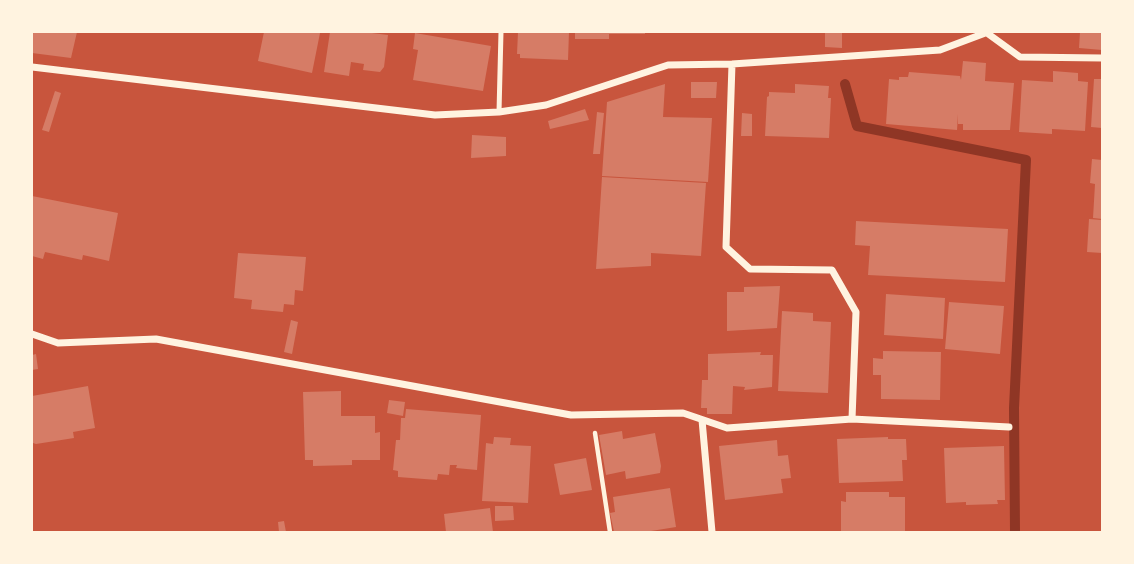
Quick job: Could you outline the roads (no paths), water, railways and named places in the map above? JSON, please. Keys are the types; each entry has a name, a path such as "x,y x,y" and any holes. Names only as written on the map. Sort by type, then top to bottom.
{"street":[{"path":"32,67 435,115 499,112 545,105 668,65 732,64 940,50 988,32 1020,57 1102,58"},
{"path":"732,64 726,247 750,269 832,270 856,312 852,419"},
{"path":"32,334 58,343 156,339 570,415 683,414 727,428 852,419 1009,427"},
{"path":"702,420 712,533"}],"lane":[{"path":"499,112 500,32"}],"waterway":[{"path":"845,84 857,126 1026,160 1014,408 1015,532"}]}
